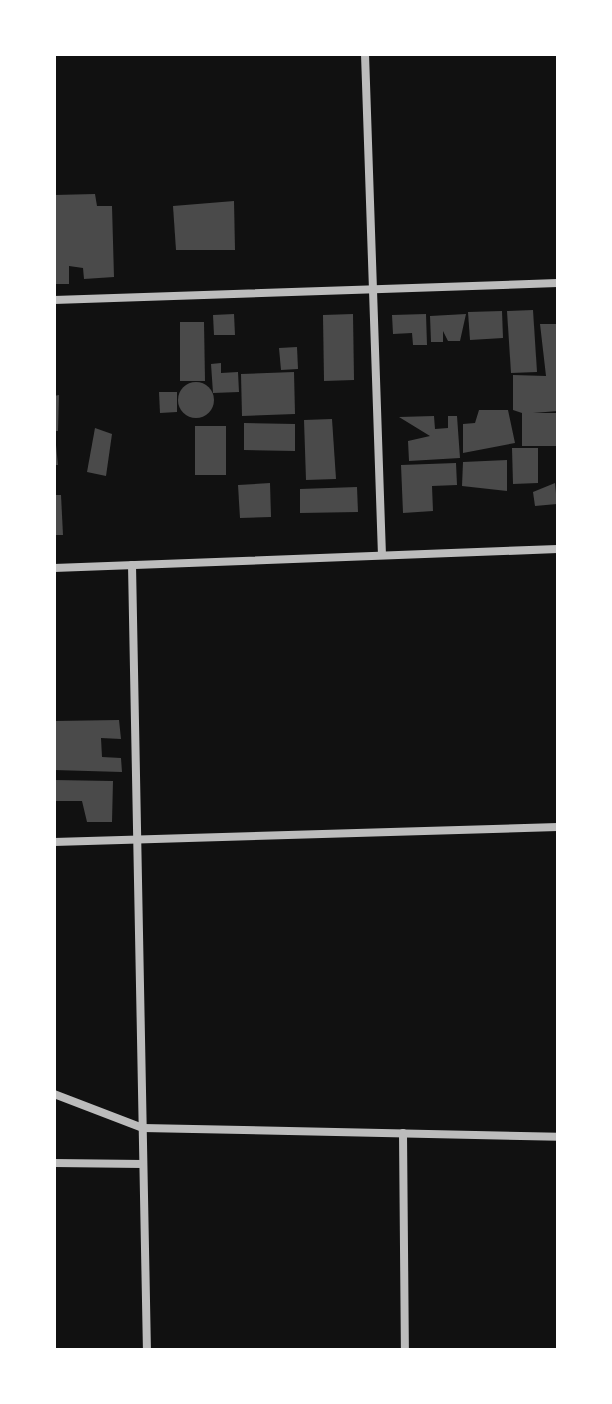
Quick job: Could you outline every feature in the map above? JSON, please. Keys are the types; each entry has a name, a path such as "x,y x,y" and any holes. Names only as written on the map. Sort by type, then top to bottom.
{"street":[{"path":"365,54 382,555"},
{"path":"54,300 558,283"},
{"path":"54,568 558,549"},
{"path":"132,565 147,1350"},
{"path":"54,842 138,837 558,827"},
{"path":"54,1094 143,1128 558,1137"},
{"path":"403,1133 405,1350"},
{"path":"54,1163 143,1164"}],"building":[{"path":"95,194 97,206 112,206 114,277 84,279 83,268 69,266 69,284 56,284 54,195"},
{"path":"234,201 235,250 176,250 173,206"},
{"path":"533,310 537,372 511,373 507,311"},
{"path":"502,311 503,338 470,340 468,312"},
{"path":"234,314 235,335 214,335 213,315"},
{"path":"353,314 354,380 324,381 323,315"},
{"path":"426,314 427,345 413,345 412,333 393,334 392,315"},
{"path":"466,314 460,341 448,341 443,331 443,342 431,342 430,316"},
{"path":"180,322 204,322 205,381 180,381"},
{"path":"540,324 558,324 558,411 533,413 558,413 558,446 522,446 522,413 513,410 513,375 546,376"},
{"path":"297,347 298,369 281,370 279,348"},
{"path":"221,363 221,373 238,372 239,392 213,393 211,364"},
{"path":"294,372 295,414 242,416 241,374"},
{"path":"196,382 209,387 214,400 209,413 196,418 183,413 178,400 183,387"},
{"path":"159,392 177,392 177,412 160,413"},
{"path":"59,395 58,431 54,431 54,396"},
{"path":"479,410 508,410 515,443 463,453 463,424 475,423"},
{"path":"434,416 435,429 448,428 448,416 457,416 460,458 409,461 408,441 430,436 399,417"},
{"path":"332,419 336,479 306,480 304,420"},
{"path":"244,423 295,424 295,451 244,450"},
{"path":"195,426 226,426 226,475 195,475"},
{"path":"95,428 112,434 106,476 87,472"},
{"path":"56,445 58,465 54,465"},
{"path":"512,448 538,448 538,483 513,484"},
{"path":"507,460 507,491 462,486 463,462"},
{"path":"456,463 457,485 432,486 433,511 403,513 401,465"},
{"path":"270,483 271,517 240,518 238,485"},
{"path":"555,483 557,504 535,506 533,492"},
{"path":"357,487 358,512 300,513 300,489"},
{"path":"54,495 61,495 63,535 54,535"},
{"path":"119,720 121,739 101,738 102,757 121,758 122,772 54,770 54,721"},
{"path":"54,780 113,781 112,822 87,822 82,801 54,801"}]}
